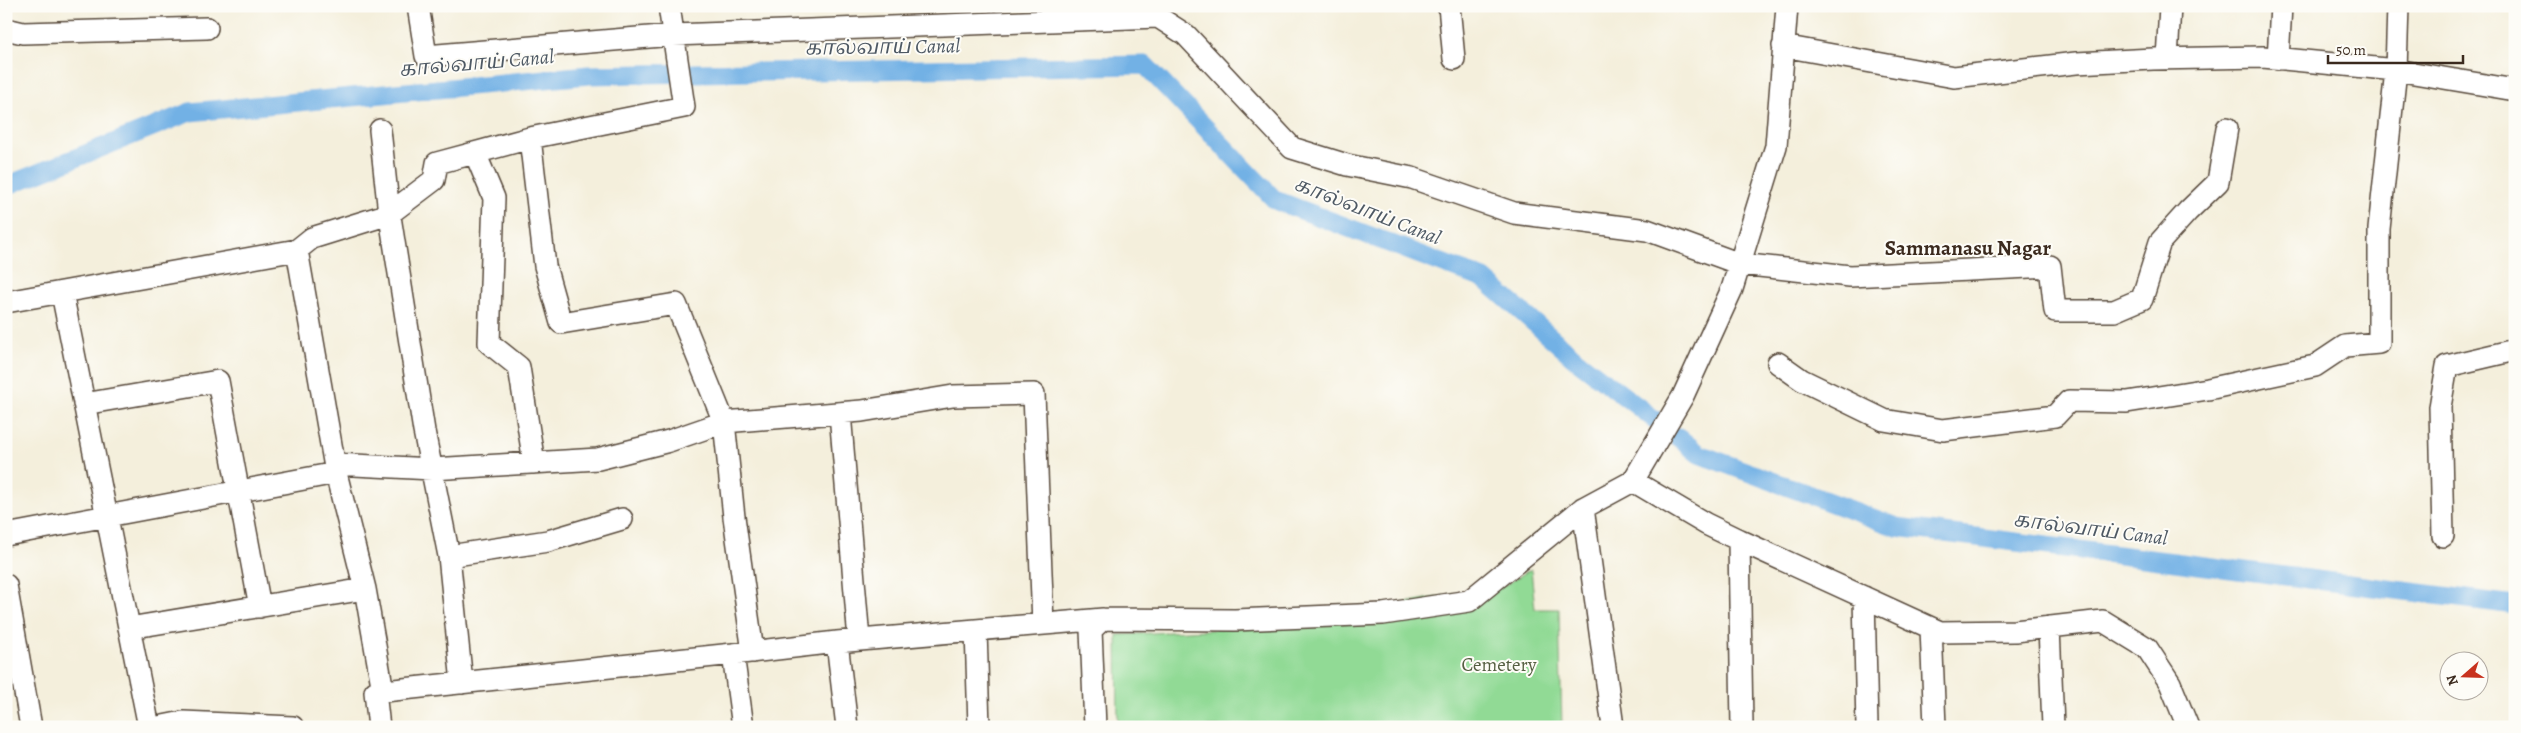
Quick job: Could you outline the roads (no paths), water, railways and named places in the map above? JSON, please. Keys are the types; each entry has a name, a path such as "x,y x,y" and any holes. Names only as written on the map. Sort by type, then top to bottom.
{"street":[{"path":"418,6 426,56 1030,14 1158,12 1186,35 1292,148 1348,165 1412,178 1514,213 1647,230 1740,264 1850,276 2050,266 2055,311 2114,311 2142,299 2160,242 2218,182 2227,128"},
{"path":"6,302 297,250 312,238 389,214 434,180 437,163 530,138 684,107 669,6"},
{"path":"1449,6 1454,59"},
{"path":"379,727 375,692 837,642 1103,619 1235,620 1382,614 1469,601 1583,508 1633,481 1683,396 1732,288 1776,146 1787,6"},
{"path":"2167,59 2170,6"},
{"path":"2278,59 2281,6"},
{"path":"1778,363 1802,380 1884,420 1943,430 2055,416 2070,401 2127,402 2208,389 2315,366 2345,346 2379,343 2379,229 2396,70 2398,6"},
{"path":"6,29 23,33 207,28"},
{"path":"1783,46 1954,77 2076,63 2167,59 2278,59 2396,70 2515,90"},
{"path":"380,130 389,214 432,469 449,556 462,683"},
{"path":"530,138 545,266 561,323 676,304 724,422 734,517 743,653 742,727"},
{"path":"475,153 494,198 489,343 519,367 534,463"},
{"path":"297,250 335,468 365,589 383,692"},
{"path":"62,293 149,727"},
{"path":"2443,536 2440,407 2447,366 2515,350"},
{"path":"84,404 218,381 260,607"},
{"path":"6,536 238,492 335,468 432,469 598,460 669,441 724,422 862,412 953,396 1034,394 1043,624"},
{"path":"840,413 859,640"},
{"path":"1633,481 1706,524 1940,632 2015,631 2104,621 2147,648 2170,683 2188,727"},
{"path":"1583,508 1612,727"},
{"path":"449,556 548,541 622,518"},
{"path":"1739,540 1742,727"},
{"path":"6,585 31,727"},
{"path":"129,628 365,589"},
{"path":"1864,597 1867,727"},
{"path":"1095,727 1091,630 1103,619"},
{"path":"2049,626 2053,727"},
{"path":"1931,628 1935,727"},
{"path":"976,630 979,727"},
{"path":"837,642 847,727"},
{"path":"158,727 183,722 293,727"}],"waterway":[{"name":"கால்வாய் Canal","path":"6,186 190,112 589,75 1145,65 1275,200 1484,279 1579,362 1654,419"},
{"name":"கால்வாய் Canal","path":"1678,437 1699,454 1897,527 2515,605"}],"district":[{"name":"Sammanasu Nagar","path":"1968,248"}],"park label":[{"name":"Cemetery","path":"1499,665"}]}
